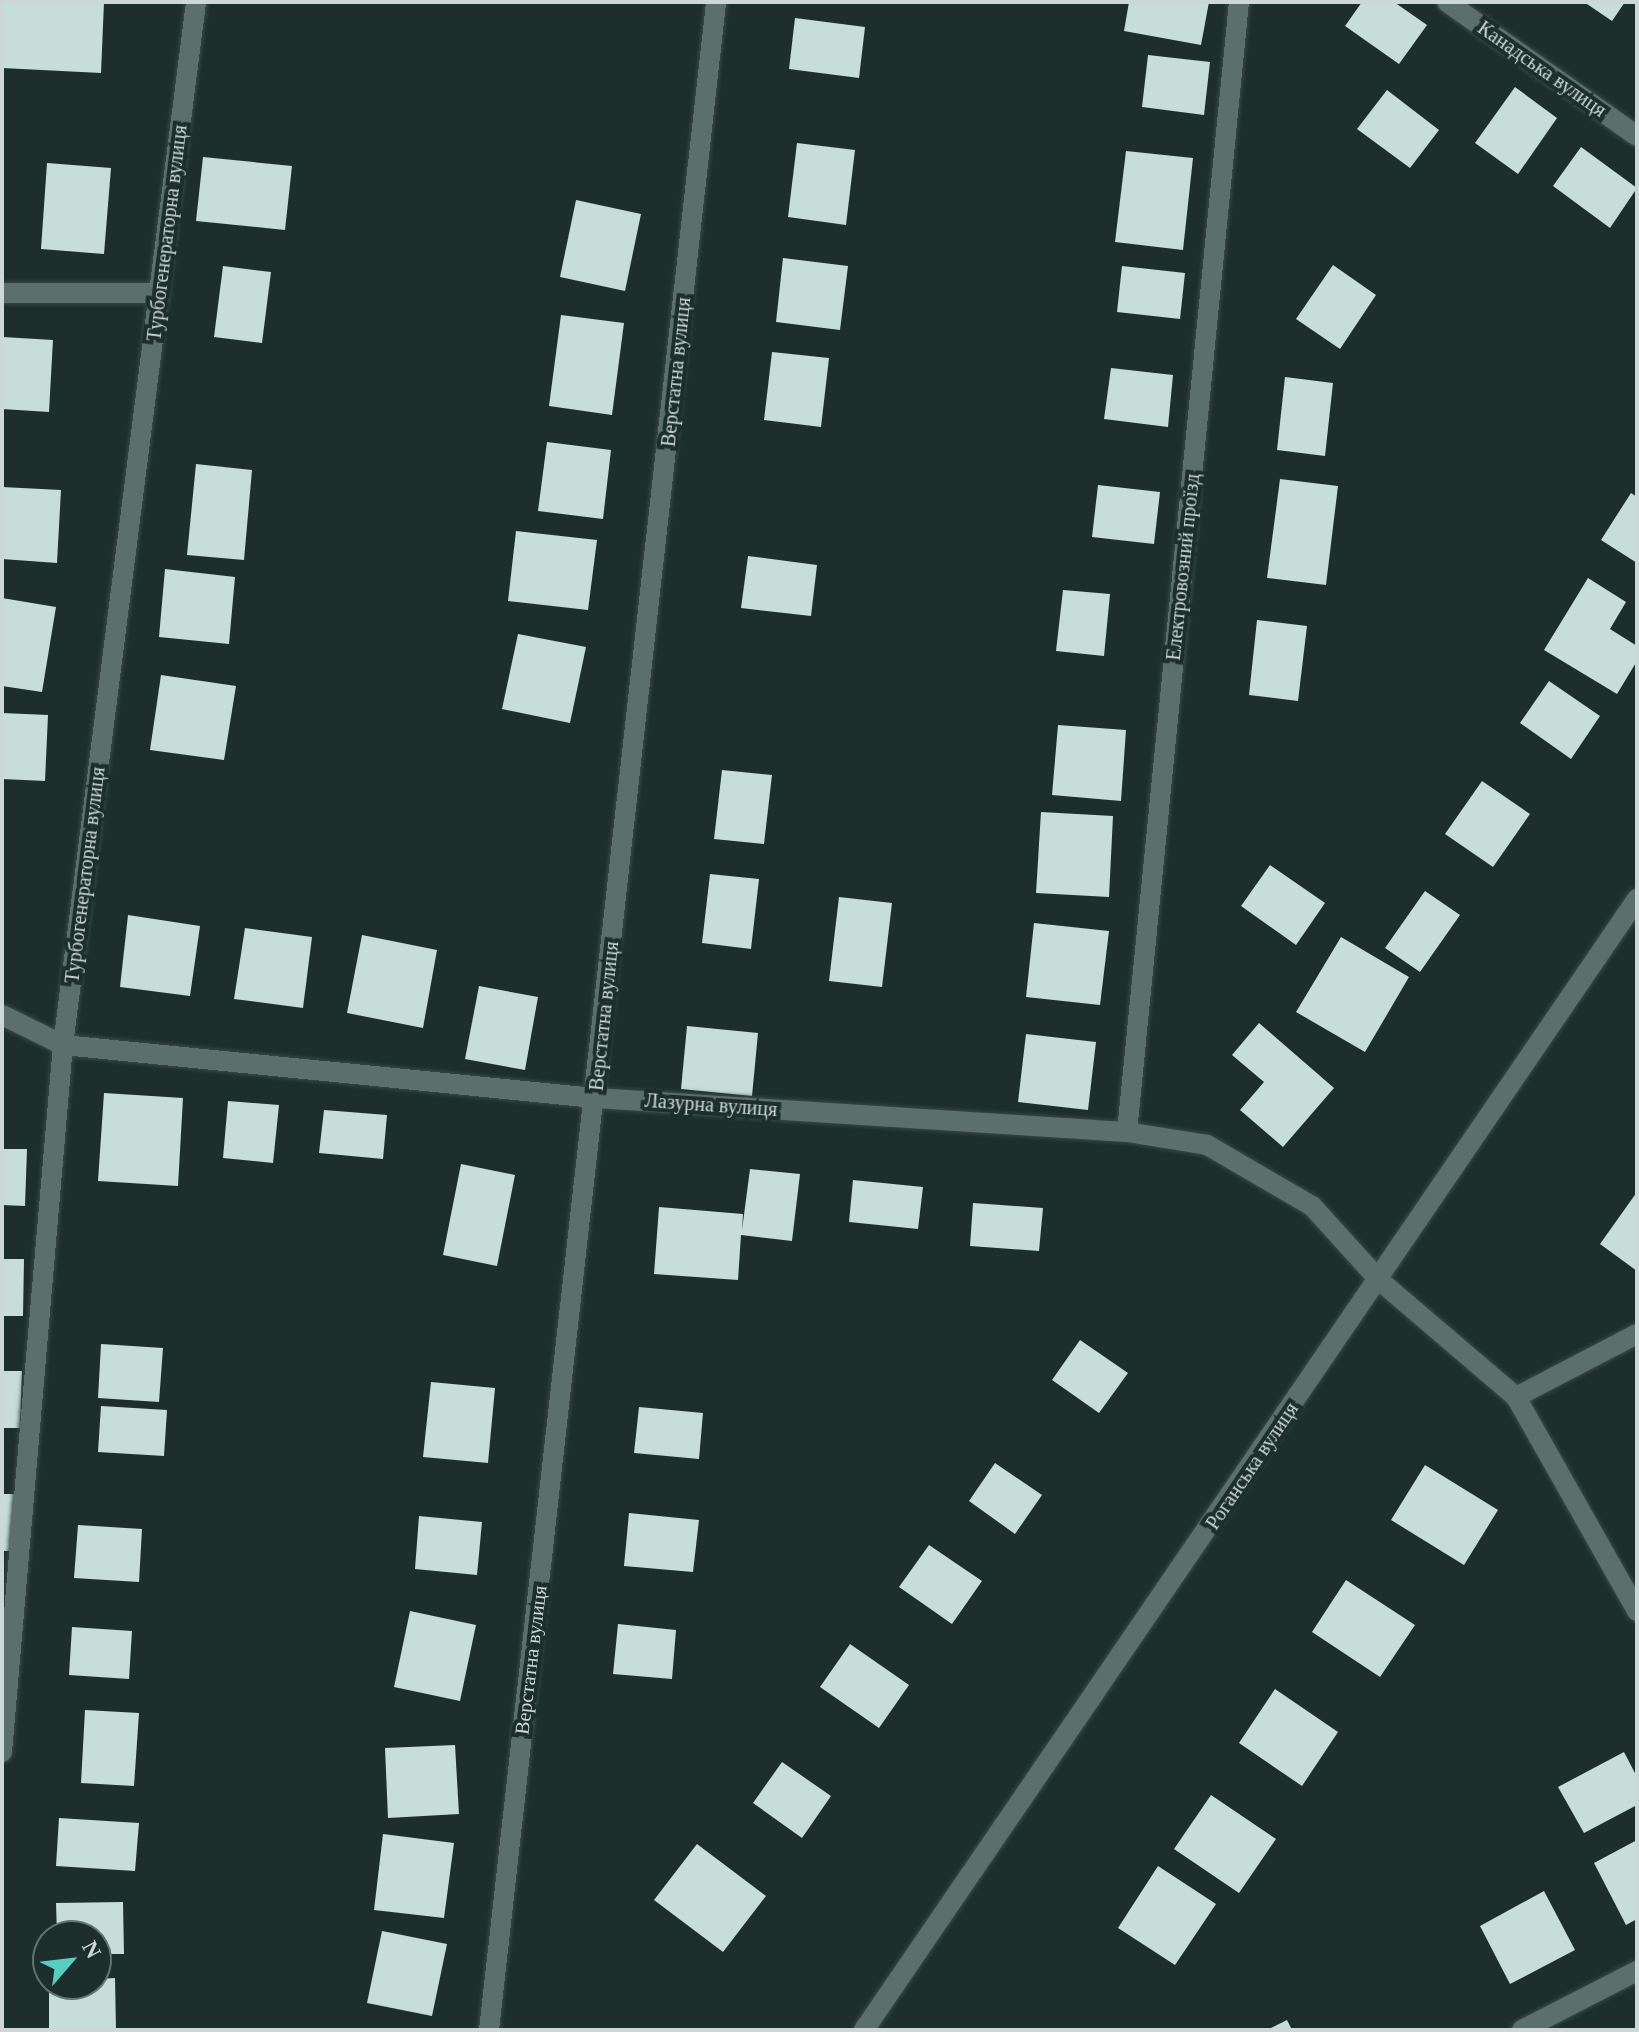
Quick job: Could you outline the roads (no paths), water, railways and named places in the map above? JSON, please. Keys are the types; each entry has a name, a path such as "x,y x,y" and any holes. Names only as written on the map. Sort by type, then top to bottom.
{"street":[{"name":"Турбогенераторна вулиця","path":"2,1752 63,1045 196,2"},
{"name":"Верстатна вулиця","path":"489,2030 716,2"},
{"name":"Електровозний проїзд","path":"1127,1132 1239,2"},
{"name":"Канадська вулиця","path":"1447,2 1637,136"},
{"path":"2,293 160,293"},
{"name":"Роганська вулиця","path":"864,2030 1637,899"},
{"name":"Лазурна вулиця","path":"2,1015 63,1045 595,1098 1127,1132 1207,1145 1312,1206 1379,1280 1516,1397"},
{"path":"1637,1334 1516,1397 1637,1611"},
{"path":"1522,2030 1637,1971"}]}
